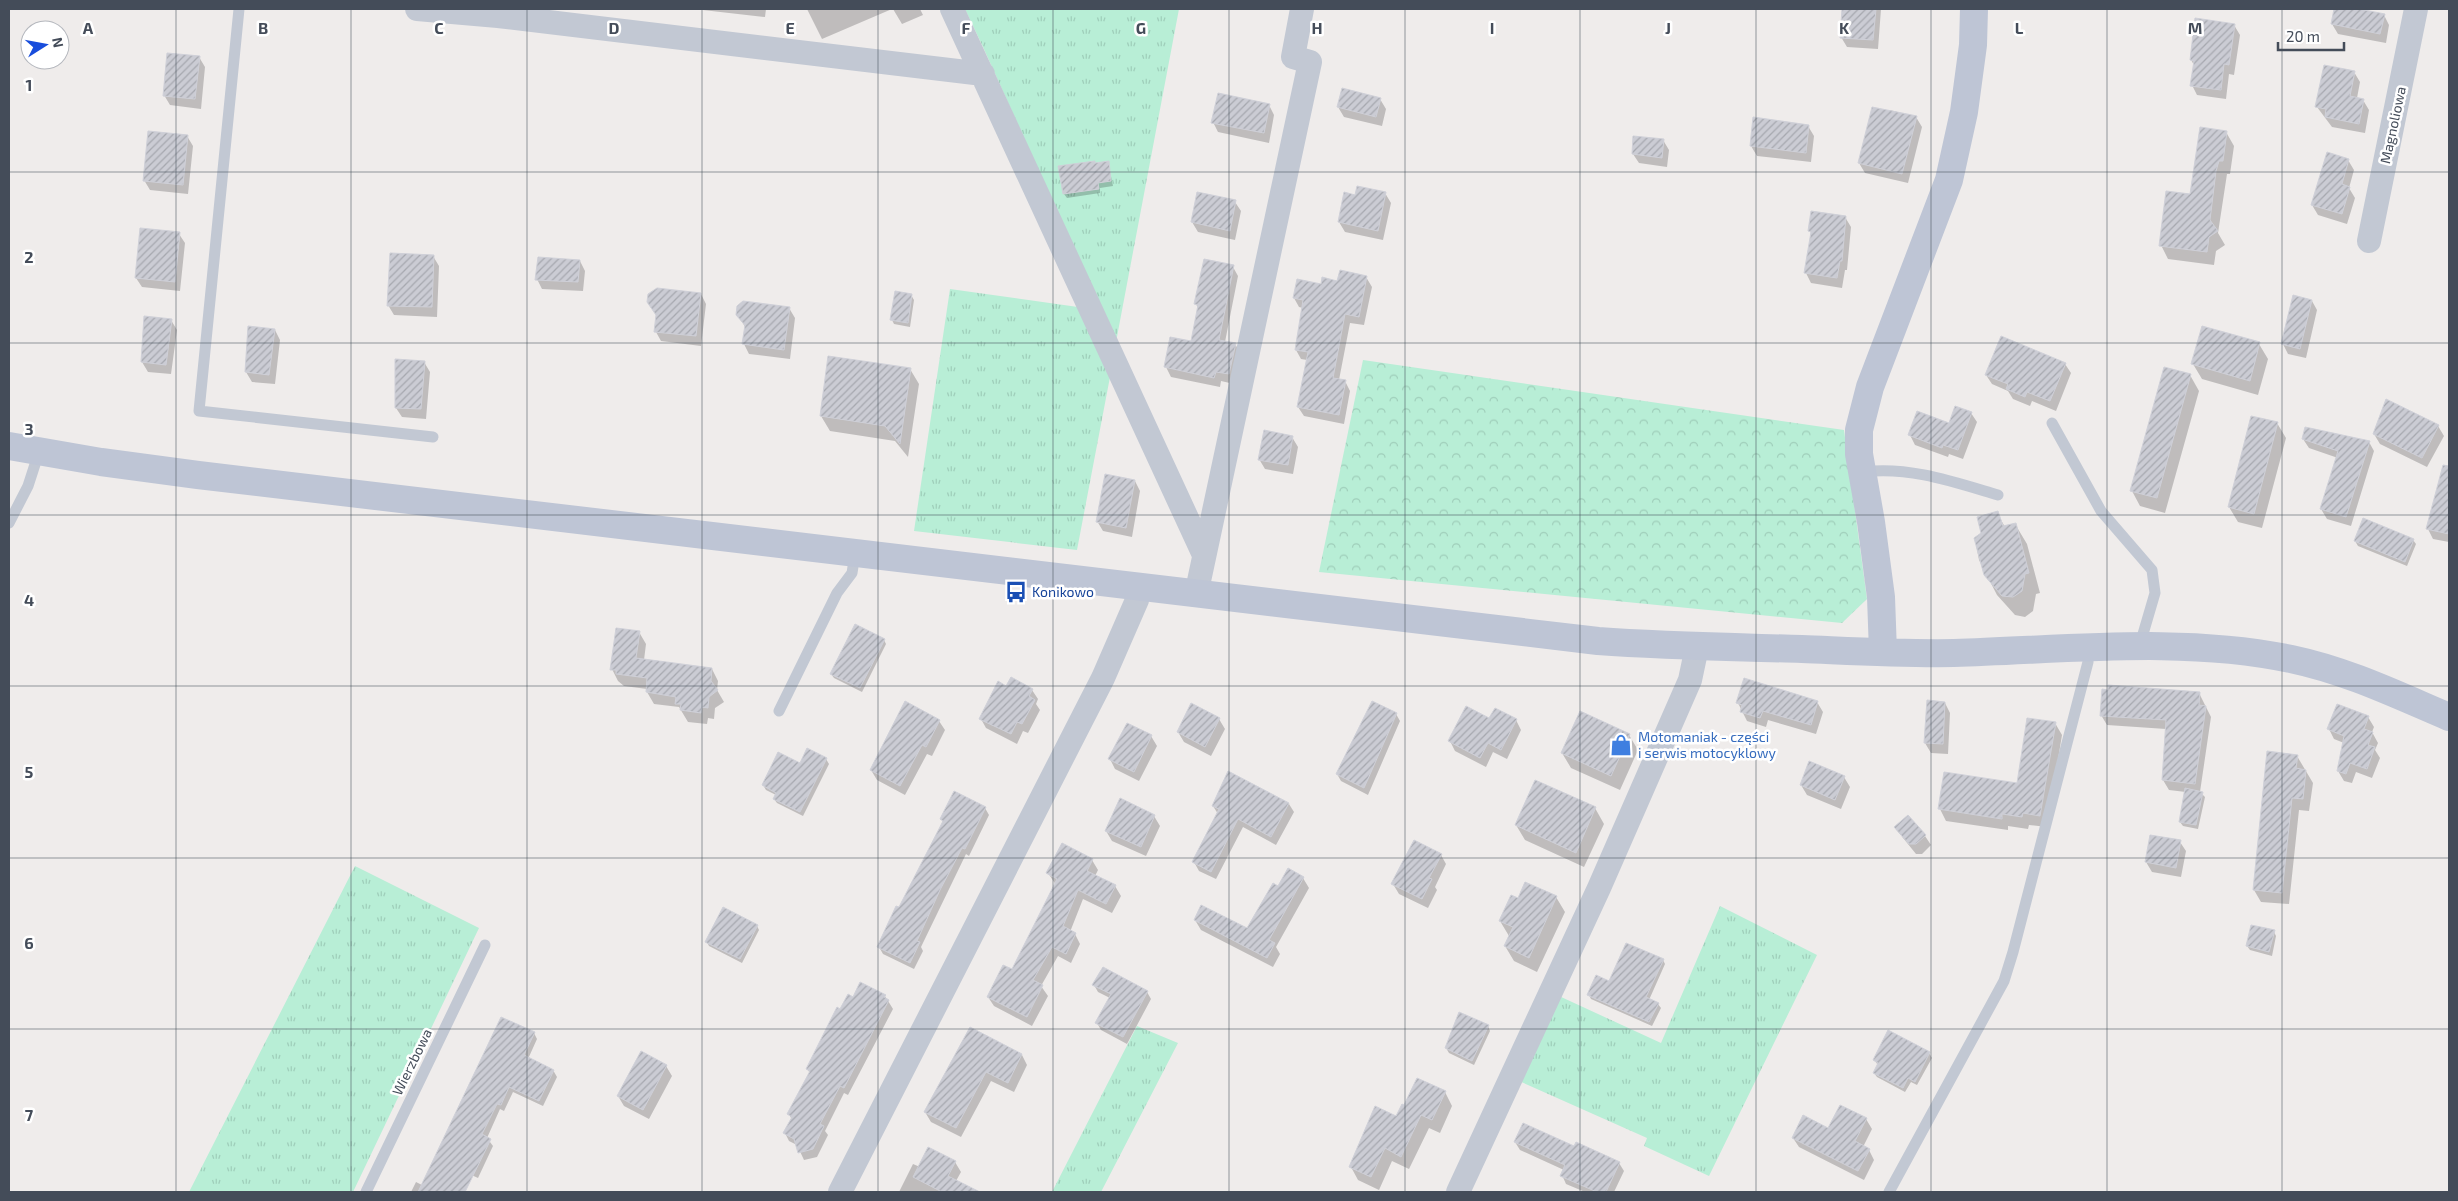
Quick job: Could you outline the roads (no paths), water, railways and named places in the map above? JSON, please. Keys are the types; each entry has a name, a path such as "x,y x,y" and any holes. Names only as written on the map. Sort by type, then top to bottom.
{"main road":[{"path":"1884,652 1881,597 1859,454 1859,430 1863,408 1949,180 1964,112 1974,9"},
{"path":"9,446 198,475 1555,637 1697,647 1884,652 1951,653 2145,648 2243,651 2312,664 2380,686 2449,717"}],"street":[{"path":"417,9 489,12 983,74"},
{"path":"952,9 1204,556"},
{"path":"1196,595 1310,62 1293,57 1302,9"},
{"name":"Magnoliowa","path":"2369,241 2416,9"},
{"path":"840,1192 1103,678 1137,600 1139,588"},
{"path":"1458,1192 1497,1112 1615,852 1690,680 1697,647"}],"lane":[{"path":"239,9 199,411 433,437"},
{"path":"2052,424 2101,511 2152,570 2155,593 2144,634 2145,648"},
{"path":"9,523 28,486 39,452"},
{"path":"1862,472 1889,470 1940,478 1998,494"},
{"path":"779,711 837,593 852,573 855,554"},
{"path":"1889,1192 2004,981 2085,672 2088,649"},
{"name":"Wierzbowa","path":"366,1192 485,945"}],"place":[{"name":"Konikowo","path":"1016,592"},
{"name":"Motomaniak - części i serwis motocyklowy","path":"1621,745"}]}
